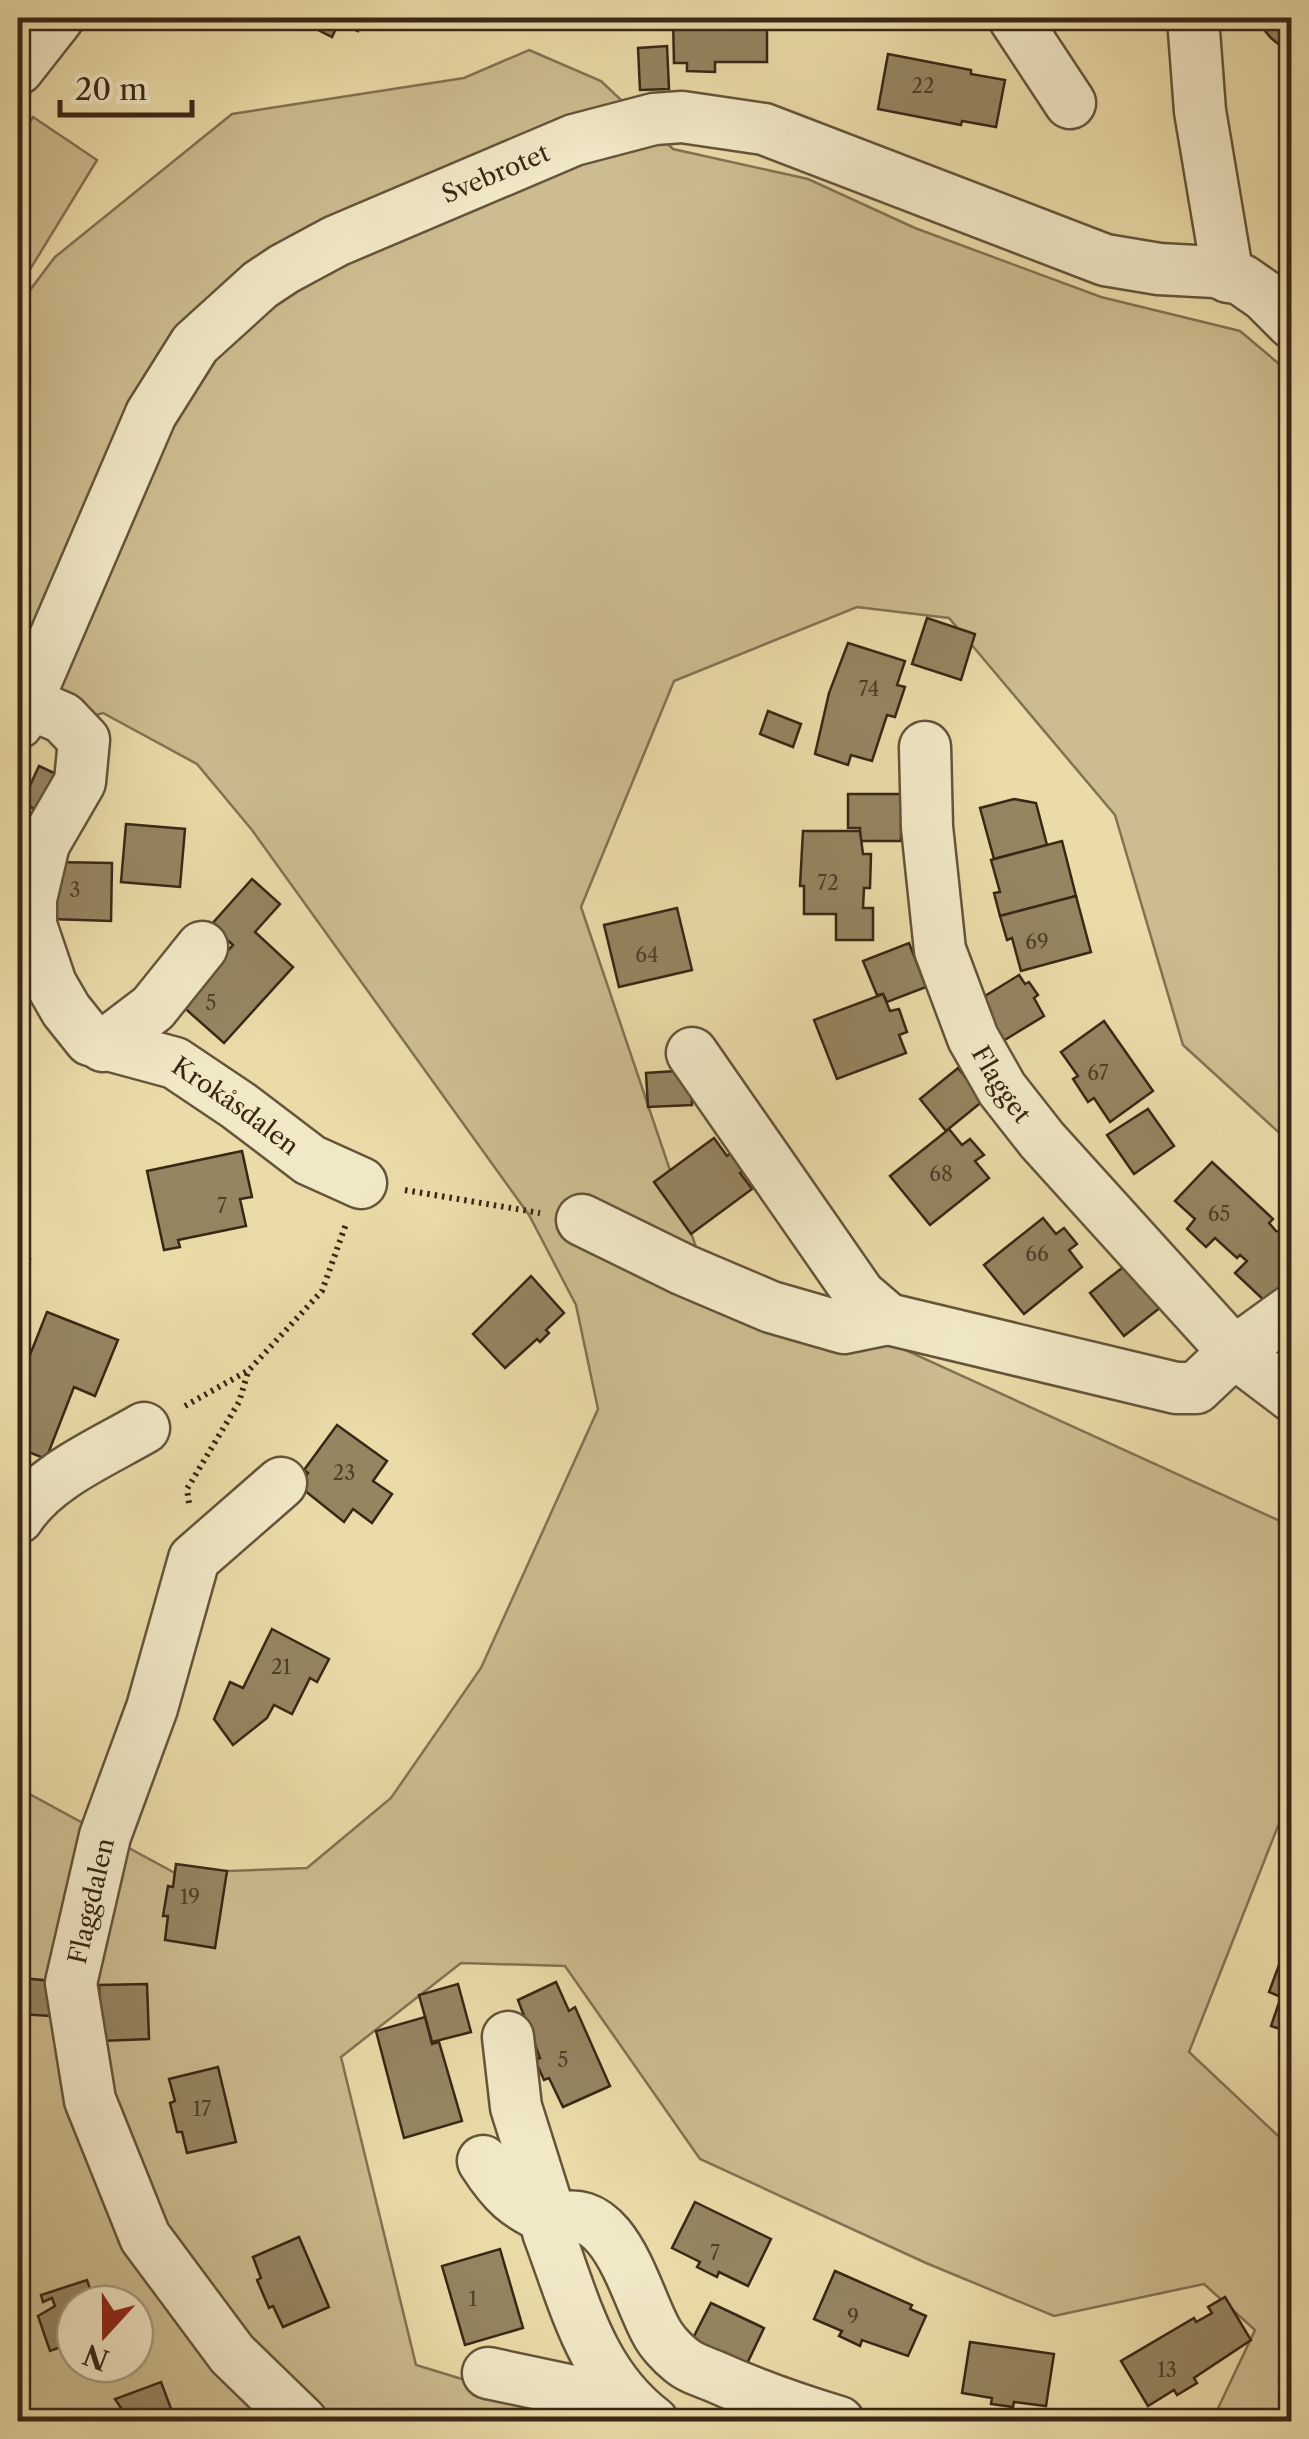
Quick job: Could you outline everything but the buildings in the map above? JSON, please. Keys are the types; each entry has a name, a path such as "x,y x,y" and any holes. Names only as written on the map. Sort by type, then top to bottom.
{"street":[{"path":"18,69 58,18"},
{"path":"1014,18 1070,103"},
{"path":"1193,18 1200,111 1228,276"},
{"name":"Svebrotet","path":"22,712 151,414 179,367 215,323 260,285 336,242 574,140 654,119 682,117 738,123 845,158 1105,260 1242,280 1292,323"},
{"path":"22,712 64,718 84,740 80,782 44,844 31,900 32,925 51,984 90,1040 103,1046 152,1008 202,947"},
{"name":"Flagget","path":"925,747 927,827 940,950 973,1038 1002,1089 1042,1140 1234,1352 1292,1396"},
{"name":"Krokåsdalen","path":"103,1046 175,1063 310,1160 361,1183"},
{"path":"692,1053 860,1296 888,1319"},
{"path":"582,1220 684,1270 771,1306 844,1328 888,1319 1176,1388 1196,1388 1234,1352 1292,1310"},
{"path":"18,1518 30,1500 81,1464 144,1428"},
{"path":"194,1559 281,1483"},
{"name":"Flaggdalen","path":"194,1559 152,1708 112,1814 72,1984 90,2100 145,2237 232,2354 302,2422"},
{"path":"508,2038 516,2107 552,2221 548,2232 598,2364 641,2412"},
{"path":"483,2161 502,2191 525,2208 552,2221 585,2218 608,2232 657,2334 683,2362 766,2400 839,2422"},
{"path":"488,2373 641,2412"}],"path":[{"path":"144,1428 249,1370 322,1291 361,1183 582,1220"},
{"path":"194,1559 187,1488 240,1402 249,1370"}],"shaded area":[{"path":"529,50 601,81 673,149 808,179 915,228 1101,297 1240,331 1291,374 1291,1139 1286,1139 1183,1045 1115,815 949,618 857,607 674,681 581,907 699,1256 1291,1526 1291,1793 1189,2052 1291,2148 1291,2421 1212,2421 1255,2330 1204,2284 1054,2316 926,2263 700,2159 565,1966 461,1963 341,2057 416,2365 600,2421 18,2421 18,1817 22,1790 175,1873 307,1868 391,1798 481,1668 598,1409 576,1305 529,1215 252,830 197,764 103,713 18,736 18,306 55,257 232,114 464,78"},
{"path":"33,117 97,160 18,289 18,144"}]}
